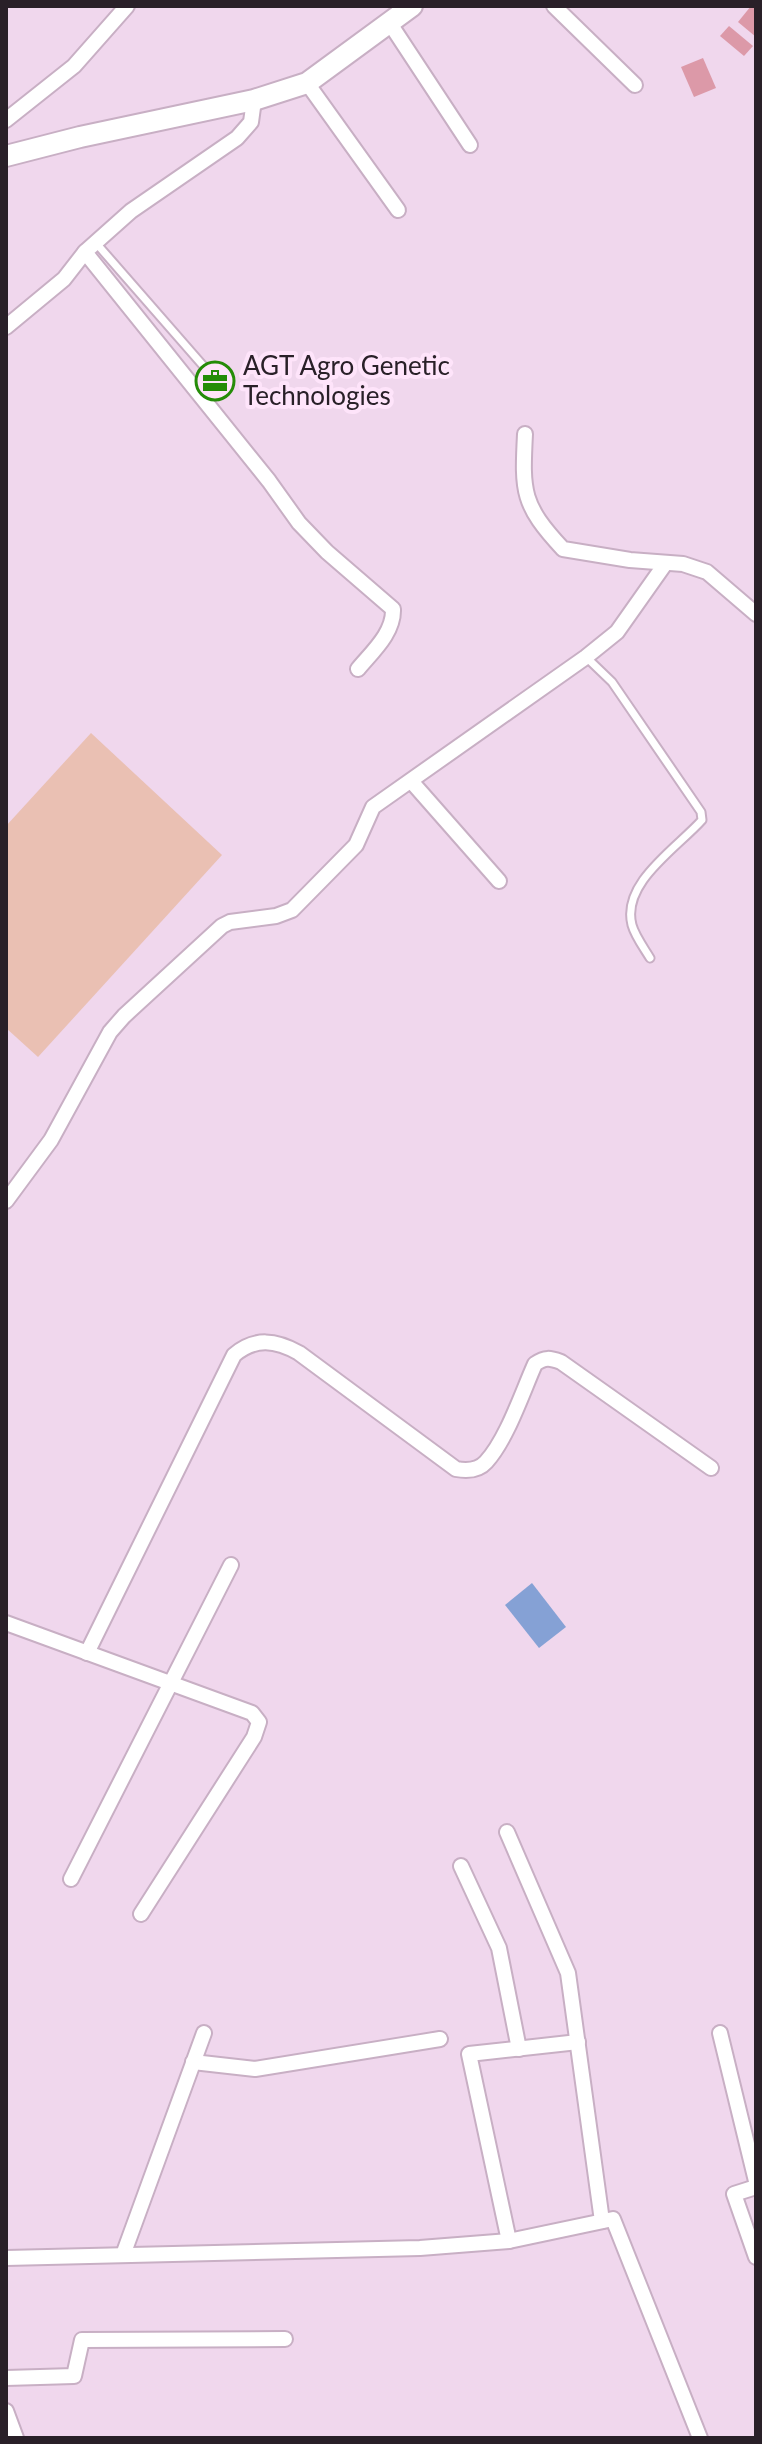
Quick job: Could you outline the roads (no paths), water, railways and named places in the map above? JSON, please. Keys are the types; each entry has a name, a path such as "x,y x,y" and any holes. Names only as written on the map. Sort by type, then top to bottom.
{"main road":[{"path":"6,156 254,100 307,83 397,13"}],"street":[{"path":"6,120 74,66 127,6"},
{"path":"554,6 635,85"},
{"path":"397,13 470,145"},
{"path":"307,83 398,210"},
{"path":"6,327 64,279 90,247 131,211 237,138 251,122 254,100"},
{"path":"90,247 299,523 327,552 393,609 392,622 382,641 358,669"},
{"path":"525,434 523,489 535,515 563,549 683,564 707,572 756,614"},
{"path":"6,1201 51,1140 110,1032 124,1016 222,926 292,910 356,845 373,807 617,632 665,564"},
{"path":"411,781 499,881"},
{"path":"87,1653 234,1355 244,1346 256,1342 284,1345 299,1353 456,1469 467,1471 485,1464 503,1435 535,1364 551,1358 711,1468"},
{"path":"71,1879 231,1565"},
{"path":"6,1623 252,1713 259,1722 254,1737 141,1914"},
{"path":"507,1832 568,1973 602,2221"},
{"path":"461,1866 499,1948 519,2049"},
{"path":"123,2255 204,2033"},
{"path":"720,2033 756,2181"},
{"path":"193,2062 255,2069 440,2039"},
{"path":"509,2241 469,2054 578,2042"},
{"path":"756,2187 734,2194 756,2257"},
{"path":"6,2258 420,2248 509,2241 613,2219 700,2438"},
{"path":"6,2378 74,2376 82,2340 285,2339"},
{"path":"6,2411 16,2438"}],"lane":[{"path":"90,247 213,377"},
{"path":"586,657 612,682 701,812 702,820 644,878 634,893 630,910 633,928 650,958"}],"water":[{"path":"532,1583 566,1627 539,1648 505,1605"}],"place":[{"name":"AGT Agro Genetic Technologies","path":"215,381"}]}
